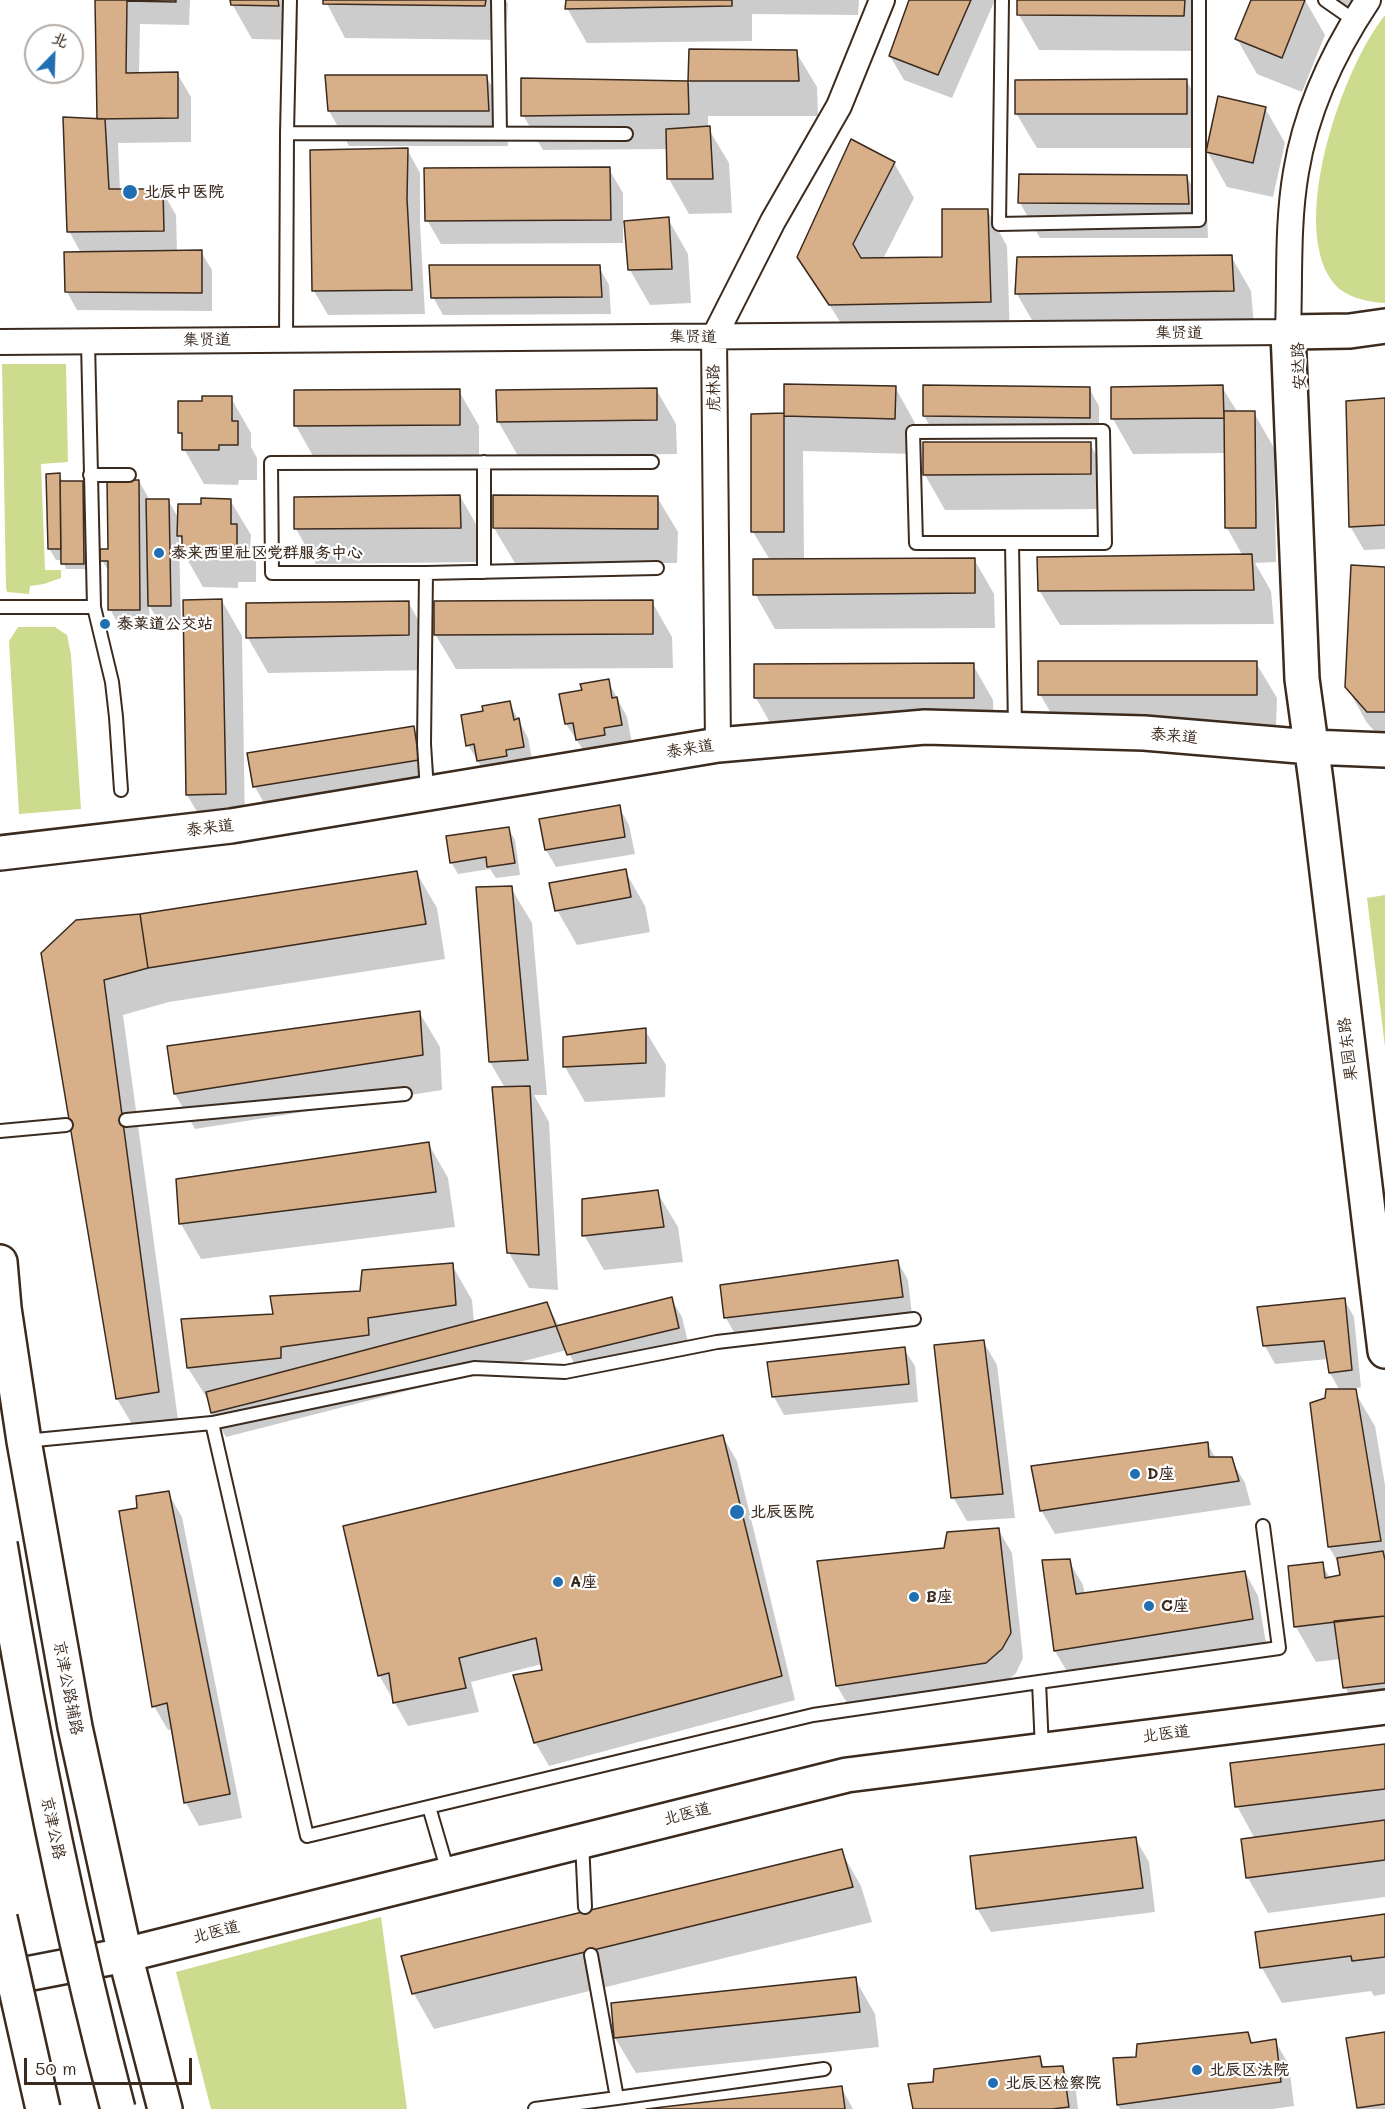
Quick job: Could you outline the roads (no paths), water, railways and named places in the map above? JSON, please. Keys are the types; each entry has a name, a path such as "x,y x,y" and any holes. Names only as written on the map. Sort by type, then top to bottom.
{"main road":[{"name":"集贤道","path":"1293,337 1385,326"},
{"name":"集贤道","path":"1293,337 1338,340 1385,336"},
{"name":"安达路","path":"1293,337 1302,679 1319,747"},
{"name":"泰来道","path":"0,853 231,826 718,745 925,727 1144,733 1385,750"},
{"name":"果园东路","path":"1319,747 1335,782 1385,1188"},
{"name":"果园东路","path":"1319,747 1385,1351"},
{"name":"京津公路辅路","path":"0,1262 4,1308 24,1441 75,1727 125,1955 165,2109"},
{"name":"京津公路","path":"0,1544 21,1672 46,1799 118,2109"},
{"name":"北医道","path":"0,1979 125,1955 847,1775 1385,1707"},
{"path":"0,1918 43,2109"}],"street":[{"name":"虎林路","path":"718,745 714,342 773,221 839,106 882,0"},
{"name":"安达路","path":"1293,337 1300,218 1306,169 1321,113 1368,0"},
{"name":"安达路","path":"1359,24 1382,0"},
{"name":"集贤道","path":"0,353 88,347 286,344 1293,337"},
{"name":"集贤道","path":"0,342 88,347"}],"lane":[{"path":"286,344 286,133 290,0"},
{"path":"498,0 501,133"},
{"path":"1002,0 999,224 1199,220 1199,0"},
{"path":"1325,0 1359,24"},
{"path":"286,133 626,134"},
{"path":"88,347 94,607 112,682 117,717 121,790"},
{"path":"1103,431 1105,543 1012,543 916,543 913,432 1103,431"},
{"path":"484,462 484,572"},
{"path":"652,462 271,463 272,573 426,573 657,568"},
{"path":"90,476 129,475"},
{"path":"1012,543 1015,730"},
{"path":"426,573 424,744 427,793"},
{"path":"0,607 94,607"},
{"path":"126,1120 405,1094"},
{"path":"0,1131 66,1125"},
{"path":"24,1441 212,1423 474,1368 565,1372 717,1342 914,1319"},
{"path":"212,1423 308,1836 813,1715 1279,1648 1263,1526"},
{"path":"1039,1682 1042,1750"},
{"path":"429,1807 448,1873"},
{"path":"582,1840 585,1907"},
{"path":"591,1955 617,2098"},
{"path":"535,2109 824,2069"}],"place":[{"name":"北辰中医院","path":"130,192"},
{"name":"泰来西里社区党群服务中心","path":"159,553"},
{"name":"泰莱道公交站","path":"105,624"},
{"name":"D座","path":"1135,1474"},
{"name":"北辰医院","path":"737,1512"},
{"name":"A座","path":"558,1582"},
{"name":"B座","path":"914,1597"},
{"name":"C座","path":"1149,1606"},
{"name":"北辰区法院","path":"1197,2070"},
{"name":"北辰区检察院","path":"993,2083"}]}
